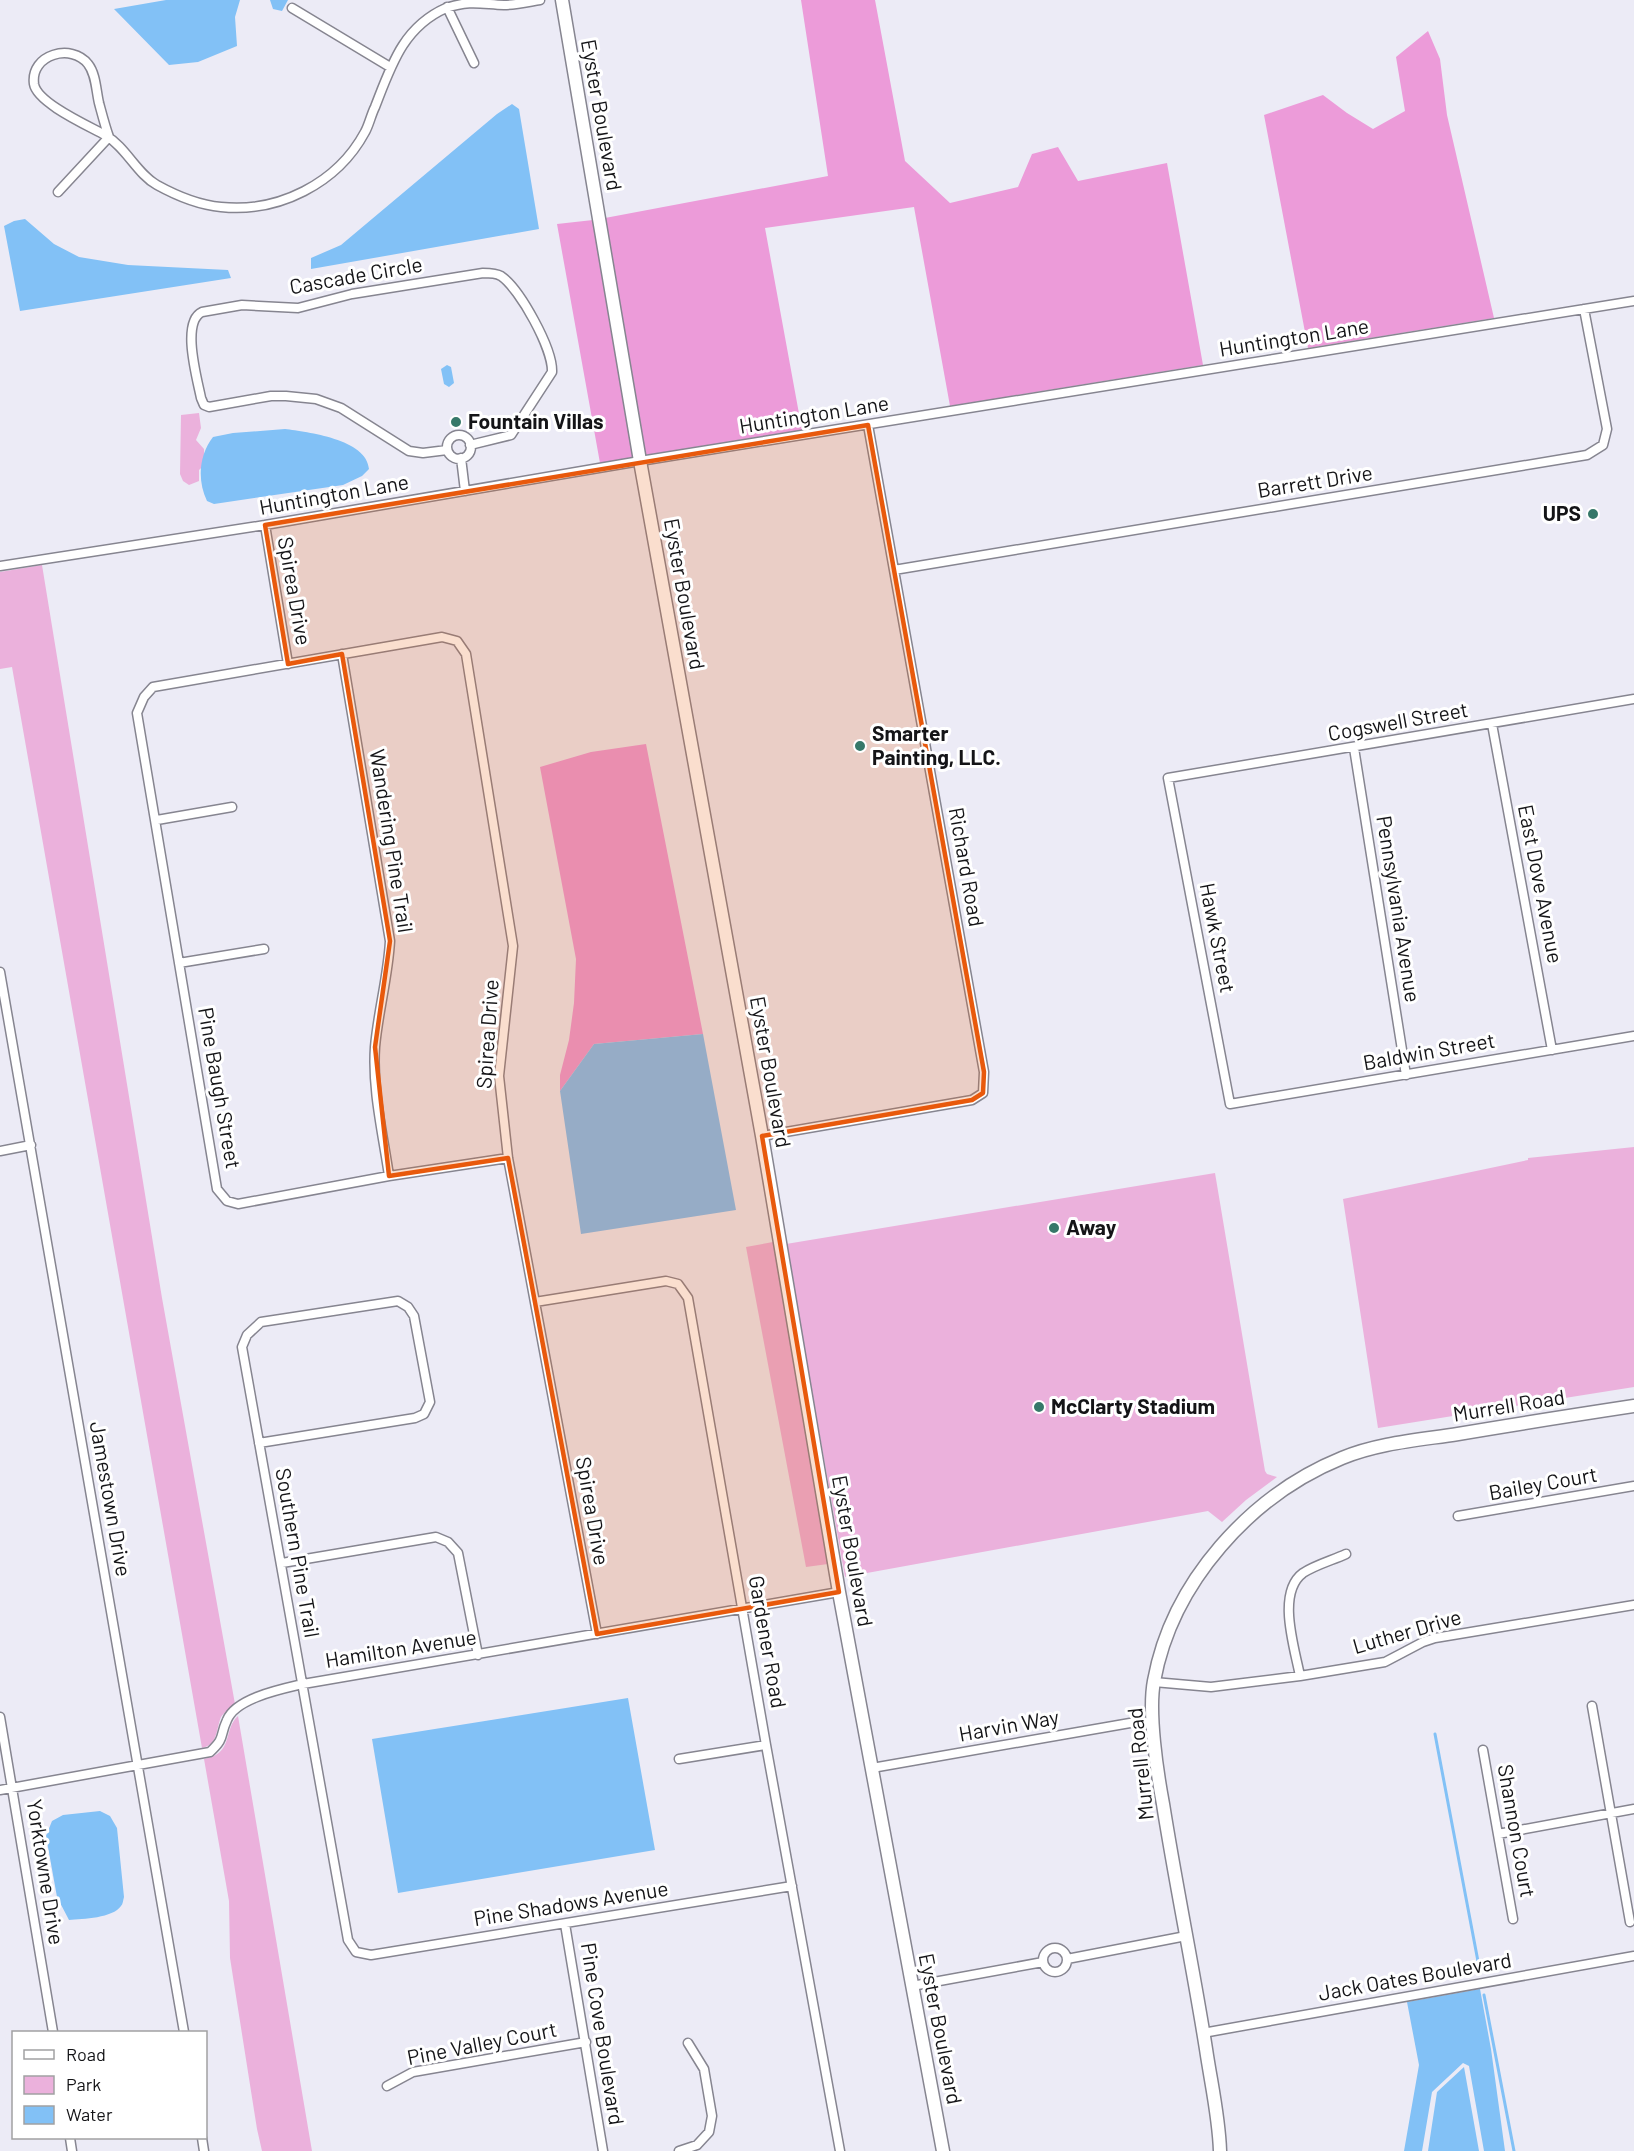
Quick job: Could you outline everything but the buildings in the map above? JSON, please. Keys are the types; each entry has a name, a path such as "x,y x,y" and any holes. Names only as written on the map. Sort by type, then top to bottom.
{"street":[{"path":"109,137 94,76 87,63 78,56 63,53 49,56 38,63 34,72 34,86 38,94 54,106 109,137 155,184 201,205 241,209 280,202 311,189 345,159 365,132 400,47 422,22 447,7 472,0 505,5 540,0"},
{"name":"Eyster Boulevard","path":"562,0 640,461 762,1136 839,1592 943,2151"},
{"path":"447,7 474,63"},
{"path":"292,8 390,67"},
{"path":"58,192 109,137"},
{"name":"Cascade Circle","path":"494,273 502,277 523,303 548,346 552,372 511,435 470,445 466,438 457,435 448,441 447,450 423,453 409,451 341,408 316,399 286,396 209,407 204,405 192,344 191,328 194,320 202,312 242,305 298,308 352,294 494,273"},
{"name":"Huntington Lane","path":"0,566 265,525 640,461 1634,301"},
{"name":"Barrett Drive","path":"894,570 1587,455 1603,445 1607,429 1584,309"},
{"name":"Richard Road","path":"762,1136 972,1100 983,1093 984,1072 868,425"},
{"path":"447,450 452,456 460,458 468,454 470,445"},
{"path":"460,458 465,491"},
{"name":"Spirea Drive","path":"265,525 288,664"},
{"name":"Spirea Drive","path":"144,697 153,687 442,637 457,641 466,654 513,946 499,1076 508,1158 597,1634"},
{"name":"Wandering Pine Trail","path":"342,654 390,941 388,971 375,1047 375,1070 389,1176"},
{"name":"Pine Baugh Street","path":"144,697 137,713 218,1189 227,1201 238,1204 389,1176 508,1158"},
{"name":"Cogswell Street","path":"1168,778 1634,699"},
{"name":"East Dove Avenue","path":"1492,724 1552,1050"},
{"name":"Pennsylvania Avenue","path":"1354,748 1406,1075"},
{"name":"Hawk Street","path":"1168,778 1230,1104"},
{"path":"157,820 232,807"},
{"path":"179,963 264,949"},
{"name":"Jamestown Drive","path":"0,972 184,2031"},
{"name":"Baldwin Street","path":"1230,1104 1634,1036"},
{"path":"0,1150 31,1145"},
{"name":"Gardener Road","path":"535,1302 666,1281 678,1284 688,1298 840,2151"},
{"name":"Southern Pine Trail","path":"259,1443 415,1418 424,1414 429,1402 414,1317 408,1307 398,1301 261,1322 247,1335 242,1347 259,1443 282,1563 348,1940 356,1952"},
{"name":"Murrell Road","path":"1220,2151 1203,2033 1162,1801 1153,1722 1154,1682 1170,1628 1193,1585 1222,1545 1251,1516 1299,1478 1344,1457 1390,1444 1634,1406"},
{"name":"Bailey Court","path":"1458,1516 1634,1486"},
{"path":"282,1563 436,1537 448,1542 458,1552 478,1654"},
{"path":"1300,1676 1287,1608 1292,1588 1302,1574 1346,1554"},
{"name":"Hamilton Avenue","path":"0,1790 210,1752 221,1742 228,1718 242,1705 261,1694 303,1683 839,1592"},
{"name":"Luther Drive","path":"1154,1682 1211,1687 1300,1676 1384,1662 1423,1642 1436,1638 1634,1605"},
{"path":"1592,1706 1630,1922"},
{"name":"Yorktowne Drive","path":"0,1717 53,2031"},
{"name":"Harvin Way","path":"872,1768 1128,1723 1153,1722"},
{"path":"679,1759 766,1745"},
{"name":"Shannon Court","path":"1483,1750 1513,1919"},
{"path":"1498,1834 1634,1809"},
{"name":"Pine Shadows Avenue","path":"356,1952 371,1955 792,1886"},
{"name":"Pine Cove Boulevard","path":"565,1924 603,2151"},
{"path":"1067,1959 1186,1936"},
{"path":"1053,1948 1061,1949 1067,1959 1062,1970 1054,1972 1047,1969 1043,1962 1046,1951 1053,1948"},
{"name":"Jack Oates Boulevard","path":"1203,2033 1634,1956"},
{"path":"912,1986 1043,1962"},
{"name":"Pine Valley Court","path":"387,2086 413,2072 586,2042"},
{"path":"679,2151 697,2145 709,2132 712,2116 704,2068 688,2043"}],"highlighted area":[{"path":"868,425 984,1072 983,1093 972,1100 762,1136 839,1592 597,1634 508,1158 389,1176 375,1047 390,941 342,654 288,664 265,525"}],"green space":[{"path":"199,413 201,428 196,440 204,449 204,465 199,470 199,481 189,485 183,481 180,474 181,415"},
{"path":"42,565 162,1298 235,1704 221,1717 216,1736 211,1744 202,1748 12,667 0,669 0,572"},
{"path":"1634,1147 1634,1387 1378,1428 1343,1199 1528,1160 1528,1158"},
{"name":"McClarty Stadium","path":"1215,1173 1265,1471 1277,1477 1246,1500 1222,1522 1208,1511 845,1577 786,1244"},
{"path":"773,1242 828,1564 806,1567 746,1247"},
{"path":"238,1716 312,2151 262,2151 257,2129 230,1958 229,1901 204,1759 220,1752 224,1747 233,1721"}],"shaded area":[{"path":"801,0 875,0 905,161 950,203 1018,187 1032,154 1058,147 1078,181 1167,163 1203,365 950,406 914,207 765,228 802,430 645,455 605,218 828,176"},
{"path":"1428,31 1440,59 1447,115 1494,318 1308,348 1264,115 1323,95 1373,129 1405,111 1396,57"},
{"path":"593,220 633,457 600,463 557,224"},
{"path":"646,744 703,1034 594,1044 560,1091 560,1075 569,1040 574,1003 576,959 540,767 591,752"}],"water":[{"path":"166,0 240,0 235,17 237,46 198,62 169,65 114,9"},
{"path":"270,0 288,0 282,11 273,9"},
{"path":"512,104 519,109 539,229 311,269 311,258 341,245 497,114"},
{"path":"25,219 54,244 79,257 128,265 228,270 231,278 20,311 4,226"},
{"path":"447,365 451,367 454,383 449,387 444,384 441,369"},
{"path":"285,429 321,435 347,444 366,459 369,469 362,476 343,485 214,504 207,501 202,485 201,468 208,444 213,437"},
{"path":"703,1034 736,1210 581,1234 560,1091 594,1044"},
{"path":"628,1698 655,1850 398,1893 372,1739"},
{"path":"100,1811 110,1816 117,1828 123,1903 117,1910 105,1915 69,1920 57,1897 46,1836 52,1821 63,1815"},
{"path":"1480,1989 1505,2151 1484,2151 1469,2066 1463,2063 1432,2092 1422,2151 1404,2151 1419,2065 1407,2002"},
{"path":"1464,2067 1479,2151 1428,2151 1437,2092"}],"waterway":[{"path":"1435,1734 1480,1972"},
{"path":"1484,1995 1514,2151"}],"place":[{"name":"Fountain Villas","path":"456,422"},
{"name":"UPS","path":"1593,514"},
{"name":"Smarter Painting, LLC.","path":"860,746"},
{"name":"Away","path":"1054,1228"},
{"name":"McClarty Stadium","path":"1039,1407"}]}
